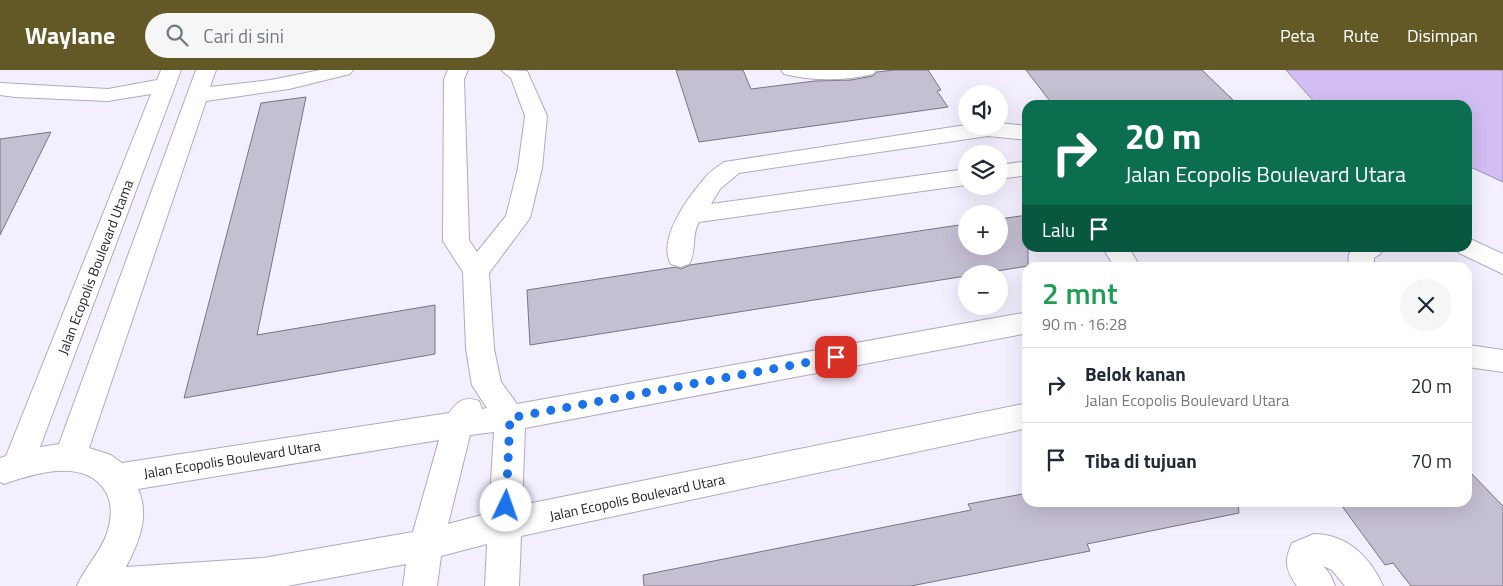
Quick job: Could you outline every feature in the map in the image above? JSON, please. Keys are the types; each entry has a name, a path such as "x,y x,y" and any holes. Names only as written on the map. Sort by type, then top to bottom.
{"street":[{"path":"203,81 274,70"},
{"path":"203,81 246,90 343,70"},
{"path":"458,70 454,79 456,241 476,271 480,349 487,385 510,418 502,586"},
{"path":"476,271 518,218 530,168 536,116 520,76 511,70"},
{"path":"792,70 824,74 866,70"},
{"path":"70,458 203,81"},
{"path":"5,93 108,95 132,100 166,85"},
{"name":"Jalan Ecopolis Boulevard Utama","path":"9,468 166,85"},
{"path":"680,258 683,228 712,184 732,168 988,129 1022,132"},
{"path":"1008,171 1022,169"},
{"path":"692,215 958,178"},
{"path":"1472,249 1503,265"},
{"name":"Jalan Ecopolis Boulevard Utara","path":"117,478 458,424 510,418 1022,323"},
{"path":"1472,357 1503,361"},
{"path":"420,586 426,545 458,424 487,385"},
{"name":"Jalan Ecopolis Boulevard Utara","path":"95,586 263,574 426,545 505,524 1022,416"},
{"path":"9,468 45,458 70,458 89,461 105,467 117,478 127,498 127,524 116,554 95,586"},
{"path":"1318,586 1304,566 1303,558 1308,551 1317,548 1329,550 1340,556 1366,586"}],"shaded area":[{"path":"1286,70 1503,70 1503,182 1472,168 1472,100 1313,100"}],"building":[{"path":"676,70 743,70 751,89 815,81 851,80 873,76 877,72 894,70 928,70 941,90 937,91 948,107 699,142"},
{"path":"1026,70 1202,70 1233,100 1049,100"},
{"path":"306,97 257,335 435,305 435,354 184,398 261,103"},
{"path":"51,132 0,235 0,139"},
{"path":"1022,216 1022,252 1028,252 1028,262 1022,262 1022,267 1008,269 1008,265 958,265 958,277 530,345 527,290 676,267 681,269 690,265 958,225 958,255 1008,255 1008,218"},
{"path":"1472,474 1503,506 1503,586 1411,586 1393,563 1385,565 1343,507 1472,507"},
{"path":"1022,494 1022,507 1238,507 1239,513 1087,544 1090,551 911,586 644,586 643,575 971,510 968,504"}],"route":[{"path":"506,506 510,418 836,357"}]}
